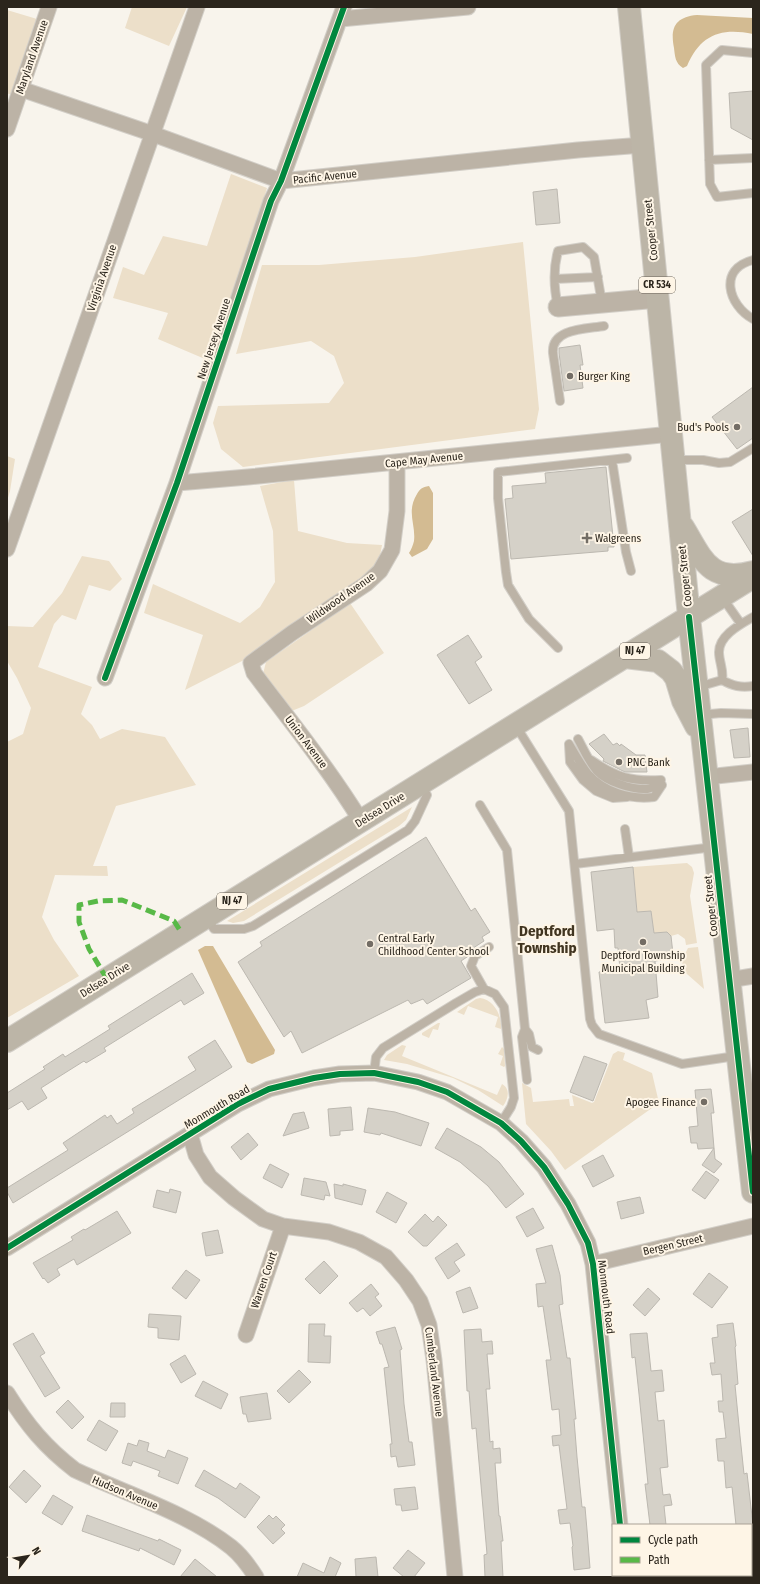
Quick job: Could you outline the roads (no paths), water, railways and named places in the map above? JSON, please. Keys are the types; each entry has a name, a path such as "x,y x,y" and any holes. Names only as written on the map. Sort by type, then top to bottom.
{"main road":[{"name":"Cooper Street","path":"629,7 689,617 753,1184"},
{"path":"680,522 702,560 712,570 724,574 740,576 753,572"},
{"name":"Delsea Drive","path":"7,1041 753,578"},
{"path":"625,657 658,661 671,671 676,678 683,702 703,741"}],"street":[{"name":"Maryland Avenue","path":"7,129 49,7"},
{"name":"Virginia Avenue","path":"7,549 197,7"},
{"path":"342,13 468,7"},
{"name":"New Jersey Avenue","path":"105,678 177,483 271,201 281,181 342,13"},
{"name":"Pacific Avenue","path":"21,89 153,134 281,181 578,150 643,145"},
{"path":"558,307 658,298"},
{"name":"Cape May Avenue","path":"177,483 671,434"},
{"name":"Wildwood Avenue","path":"251,663 292,633 366,584 380,571 392,550 397,511 397,462"},
{"name":"Union Avenue","path":"251,663 254,674 316,753 341,788 361,821"},
{"path":"707,777 753,772"},
{"path":"729,980 753,976"},
{"name":"Monmouth Road","path":"7,1248 238,1104 269,1089 314,1078 340,1074 374,1073 418,1082 447,1092 501,1123 521,1141 544,1167 568,1204 588,1243 593,1264 620,1524"},
{"name":"Cumberland Avenue","path":"190,1134 196,1155 210,1177 234,1198 263,1219 283,1226 329,1232 359,1242 386,1258 406,1280 420,1301 429,1325 434,1360 455,1577"},
{"name":"Warren Court","path":"246,1335 283,1226"},
{"name":"Bergen Street","path":"593,1264 753,1226"},
{"name":"Hudson Avenue","path":"7,1393 36,1435 75,1470 189,1520 232,1547 256,1577"}],"lane":[{"path":"753,53 722,50 706,65 710,184 717,197 753,193"},
{"path":"709,160 753,158"},
{"path":"558,307 555,293 555,261 558,251 583,247 594,257 602,303"},
{"path":"753,260 744,262 736,268 731,277 730,285 733,299 744,314 753,319"},
{"path":"555,279 598,277"},
{"path":"560,401 553,353 555,342 567,332 604,326"},
{"path":"674,460 703,460 719,463 730,462 753,448"},
{"path":"558,648 529,619 508,585 498,498 498,472 627,458"},
{"path":"612,460 626,552 631,571"},
{"path":"722,597 741,624"},
{"path":"722,680 723,674 719,651 723,640 731,631 753,616"},
{"path":"697,687 722,680 732,686 744,688 753,686"},
{"path":"700,715 721,712 753,714"},
{"path":"515,725 569,811 590,1019 595,1031 599,1034 682,1064 738,1056"},
{"path":"570,744 588,774 601,785 629,797 654,796 662,785 647,789 634,788 621,785 598,773 578,739"},
{"path":"588,757 619,776 642,781 661,780"},
{"path":"206,917 214,929 244,929 253,926 408,830 415,821 427,795 421,784"},
{"path":"480,805 507,850 525,1029 522,1036 527,1080"},
{"path":"625,828 629,857"},
{"path":"575,864 715,847"},
{"path":"489,947 475,956 471,966 484,989 495,994 504,1008 509,1041 514,1098 511,1107 501,1123"},
{"path":"374,1073 376,1057 383,1048 475,992 484,989"},
{"path":"525,1029 529,1034 532,1047 538,1050"}],"place":[{"name":"Burger King","path":"570,376"},
{"name":"Bud's Pools","path":"737,427"},
{"name":"Walgreens","path":"587,538"},
{"name":"PNC Bank","path":"619,762"},
{"name":"Deptford Township Municipal Building","path":"643,942"},
{"name":"Central Early Childhood Center School","path":"370,944"},
{"name":"Apogee Finance","path":"704,1102"}],"district":[{"name":"Deptford Township","path":"547,940"}]}
